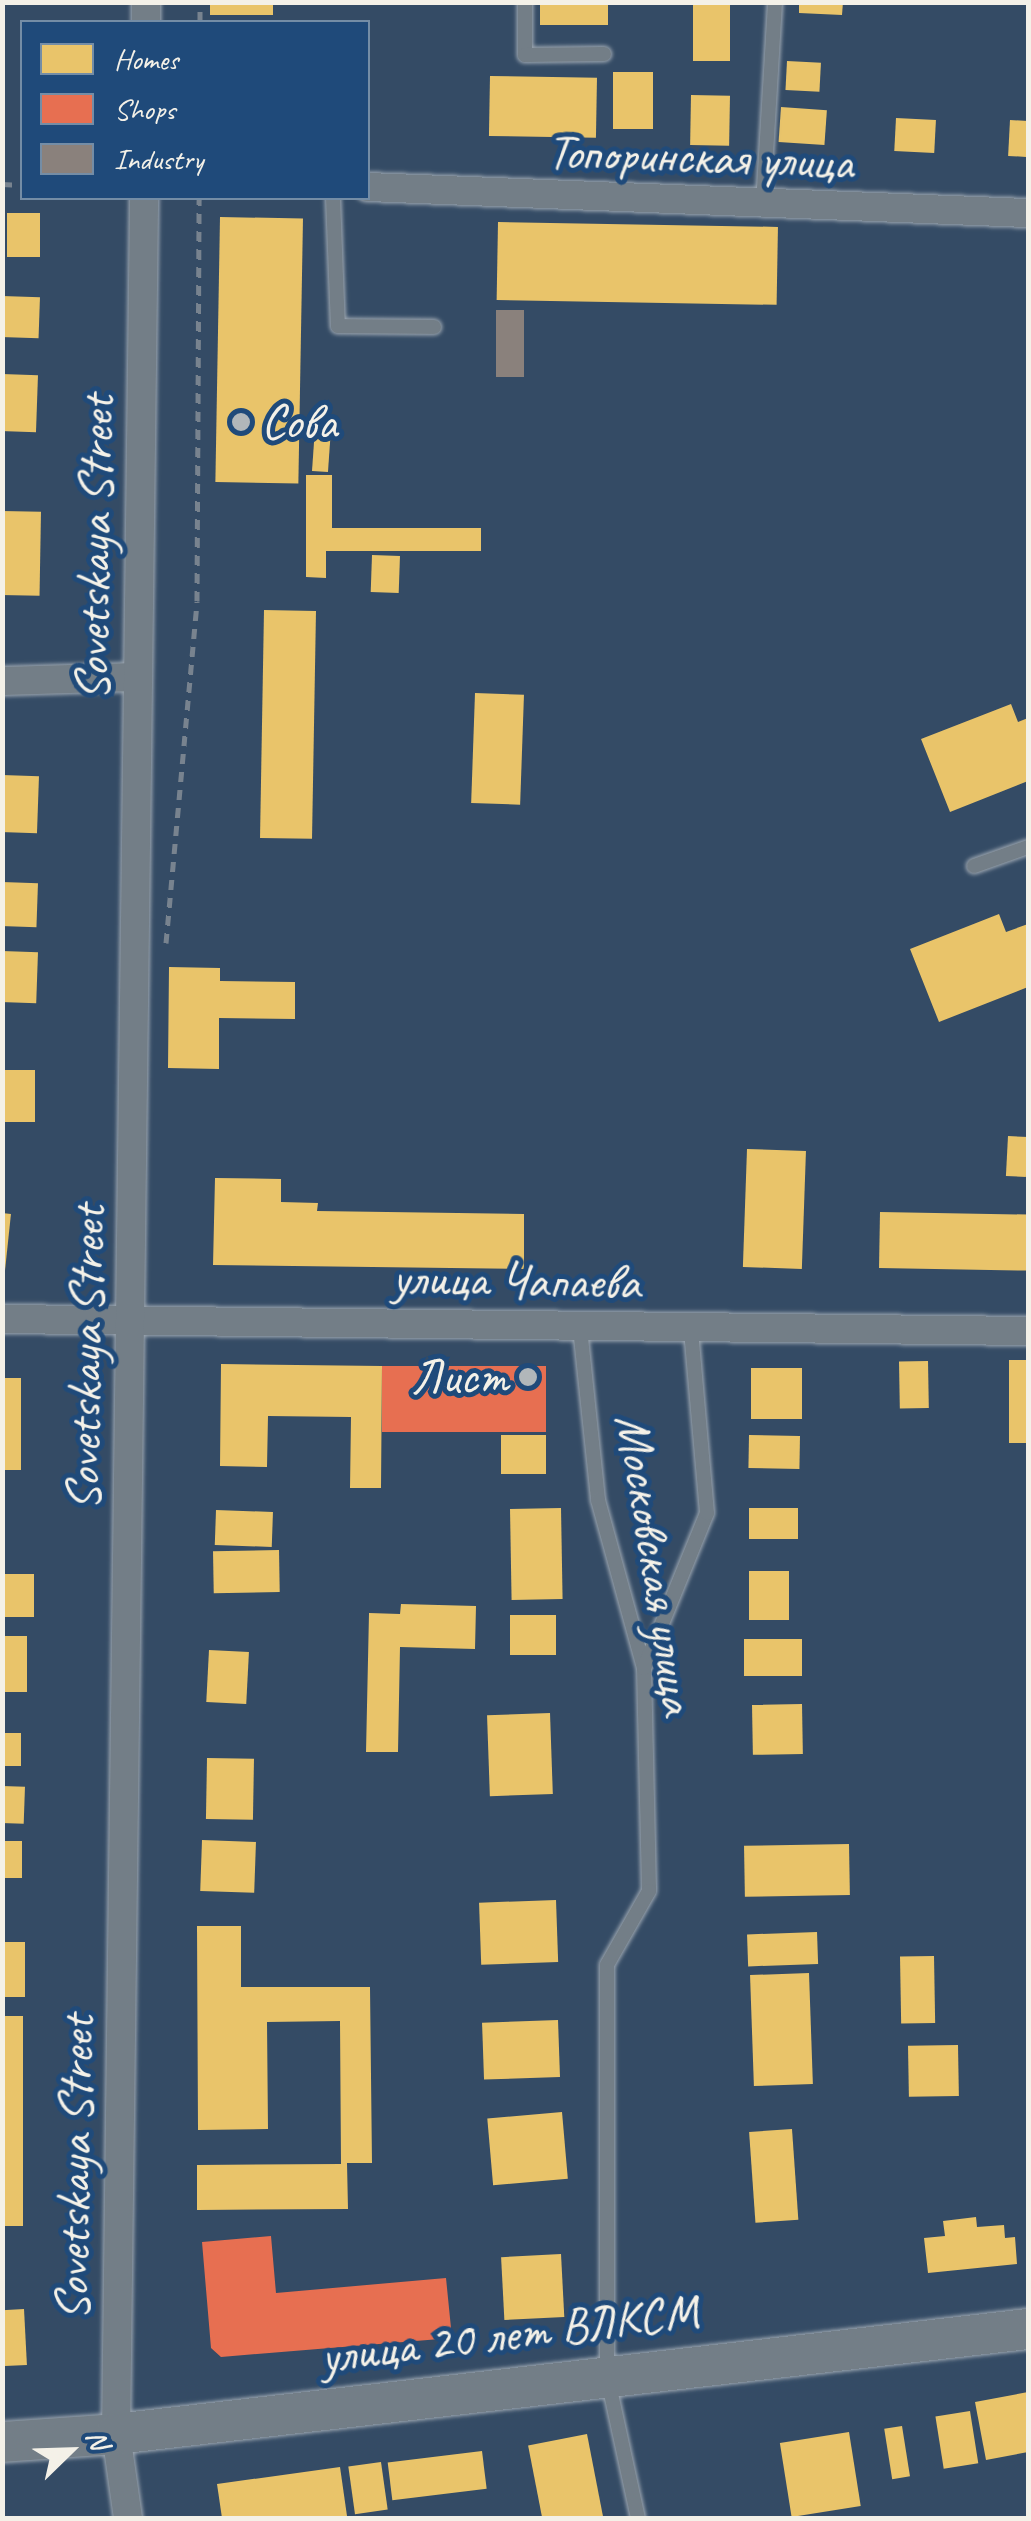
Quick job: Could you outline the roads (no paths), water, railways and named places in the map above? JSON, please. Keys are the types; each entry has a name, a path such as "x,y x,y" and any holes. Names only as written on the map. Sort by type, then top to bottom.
{"street":[{"name":"Топоринская улица","path":"370,187 1028,213"},
{"name":"Sovetskaya Street","path":"128,2518 116,2434 144,200"},
{"path":"2,681 138,677"},
{"name":"улица Чапаева","path":"2,1319 131,1317 580,1328 1028,1331"},
{"name":"улица 20 лет ВЛКСМ","path":"2,2442 116,2434 1028,2328"}],"lane":[{"path":"526,2 524,55 604,54"},
{"path":"763,205 775,2"},
{"path":"334,200 338,326 434,327"},
{"path":"974,866 1028,847"},
{"name":"Московская улица","path":"580,1328 598,1500 644,1668 649,1891 607,1964 607,2375 638,2518"},
{"path":"644,1668 707,1513 691,1329"}],"place":[{"name":"Сова","path":"241,422"},
{"name":"Лист","path":"528,1377"}]}
